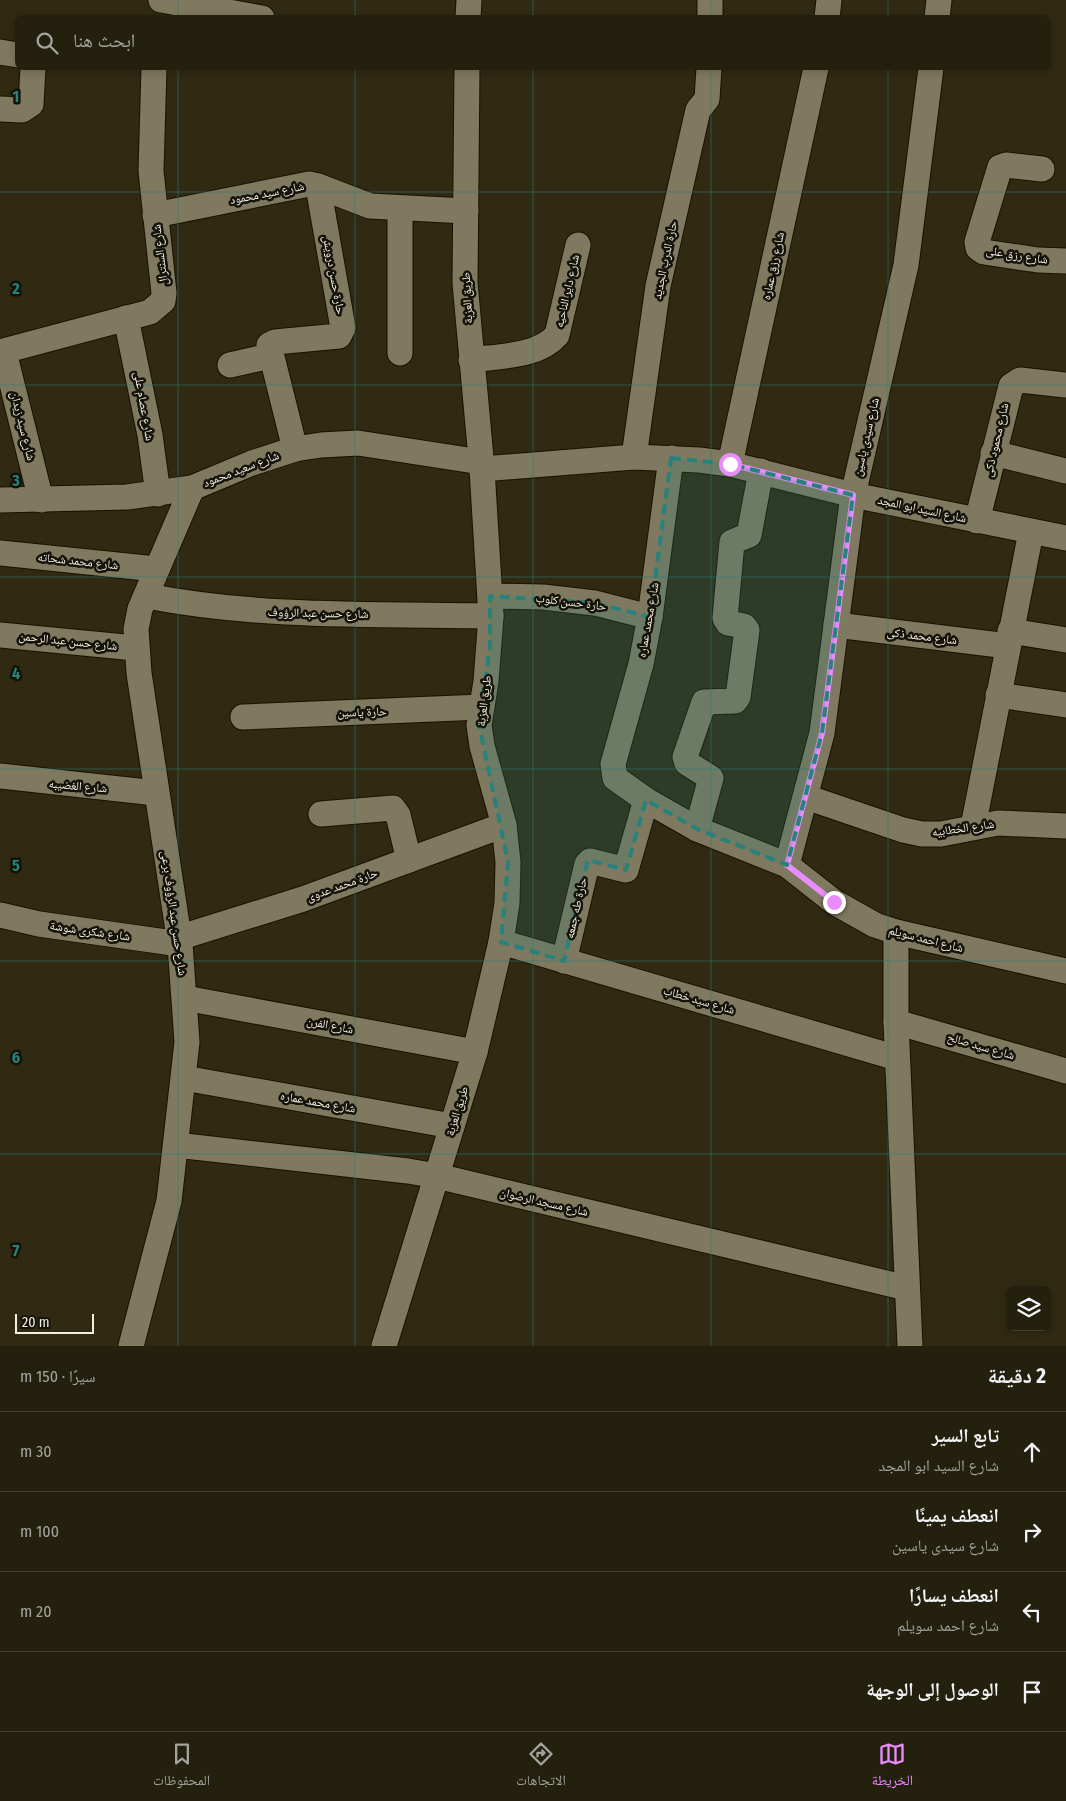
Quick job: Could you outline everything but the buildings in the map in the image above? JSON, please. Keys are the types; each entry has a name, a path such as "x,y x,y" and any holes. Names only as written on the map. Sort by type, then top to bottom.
{"street":[{"path":"158,15 161,0 245,15"},
{"path":"468,15 469,0"},
{"path":"710,0 710,15"},
{"path":"827,15 829,0"},
{"path":"936,15 939,0"},
{"path":"0,52 15,54"},
{"path":"11,110 31,104 34,70"},
{"name":"شارع السنترال","path":"2,352 150,312 163,301 164,293 151,171 154,70"},
{"name":"طريق العزبة","path":"384,1346 475,1052 501,942 507,902 508,862 504,825 482,746 479,725 488,673 491,606 482,465 470,360 465,282 467,70"},
{"name":"حارة الدرب الجديد","path":"634,457 663,262 698,110 707,100 709,70"},
{"name":"شارع رزق عماره","path":"730,464 816,70"},
{"name":"شارع سيدى ياسين","path":"787,865 822,733 853,495 906,266 931,70"},
{"name":"شارع رزق على","path":"1042,169 1006,165 1000,167 978,237 978,248 984,252 1038,260 1066,261"},
{"name":"شارع سيد محمود","path":"155,215 299,185 318,186 370,206 466,211"},
{"name":"حارة حسن درويش","path":"270,356 268,349 272,343 338,336 342,332 318,186"},
{"path":"400,209 400,353"},
{"name":"شارع داير الناحيه","path":"470,360 538,349 549,345 557,334 578,245"},
{"name":"شارع عصام على","path":"126,318 141,386 158,494"},
{"name":"شارع سيد زيدان","path":"2,352 41,500"},
{"path":"230,365 270,356 295,448"},
{"name":"شارع محمود ذكى","path":"977,521 1011,386 1020,380 1066,385"},
{"name":"شارع سعيد محمود","path":"0,500 41,500 158,494 192,488 252,462 295,448 321,445 358,443 482,465"},
{"path":"993,453 1066,471"},
{"name":"شارع السيد ابو المجد","path":"482,465 634,457 671,458 730,464 853,495 1066,538"},
{"name":"شارع محمد عماره","path":"615,778 613,764 640,664 650,617 671,458"},
{"path":"697,829 711,778 687,763 685,757 704,702 735,701 738,697 747,630 744,626 728,623 725,618 732,542 749,535 761,471"},
{"name":"شارع حسن عبد الرؤوف برعى","path":"131,1346 169,1201 187,1042 179,941 135,648 136,630 156,569 192,488"},
{"path":"973,827 1031,532"},
{"name":"شارع محمد شحاته","path":"0,553 156,569"},
{"name":"شارع حسن عبد الرؤوف","path":"146,596 197,606 246,611 491,606"},
{"name":"حارة حسن كلوب","path":"491,606 543,597 595,603 650,617"},
{"name":"شارع محمد ذكى","path":"836,625 1009,639 1065,634"},
{"name":"شارع حسن عبد الرحمن","path":"0,635 135,648"},
{"path":"998,694 1066,705"},
{"name":"حارة ياسين","path":"242,717 482,707"},
{"name":"شارع الغضيبه","path":"0,776 156,793"},
{"name":"شارع احمد سويلم","path":"615,778 646,800 697,829 787,865 834,902 875,925 896,932 1066,971"},
{"name":"شارع الخطابيه","path":"806,797 904,830 922,834 941,834 973,827 1012,823 1066,826"},
{"name":"حارة طه جمعه","path":"564,961 587,864 593,862 624,871 628,868 646,800"},
{"path":"321,814 393,808 398,815 410,860"},
{"name":"حارة محمد عدوى","path":"179,941 303,899 504,825"},
{"name":"شارع شكرى شوشة","path":"0,915 39,924 179,941"},
{"path":"896,932 897,1058 910,1346"},
{"name":"شارع سيد خطاب","path":"501,942 897,1058"},
{"name":"شارع الفرن","path":"185,998 475,1052"},
{"name":"شارع سيد صالح","path":"896,1022 1066,1070"},
{"name":"شارع محمد عماره","path":"184,1078 452,1126"},
{"name":"شارع مسجد الرضوان","path":"176,1145 408,1171 437,1176 907,1288"}],"highlighted area":[{"path":"671,458 730,464 853,495 822,733 787,865 697,829 646,800 626,870 588,860 564,961 501,942 508,862 479,725 490,646 490,596 595,603 650,617"}],"route":[{"path":"730,464 853,495 822,733 787,865 834,902"}]}
